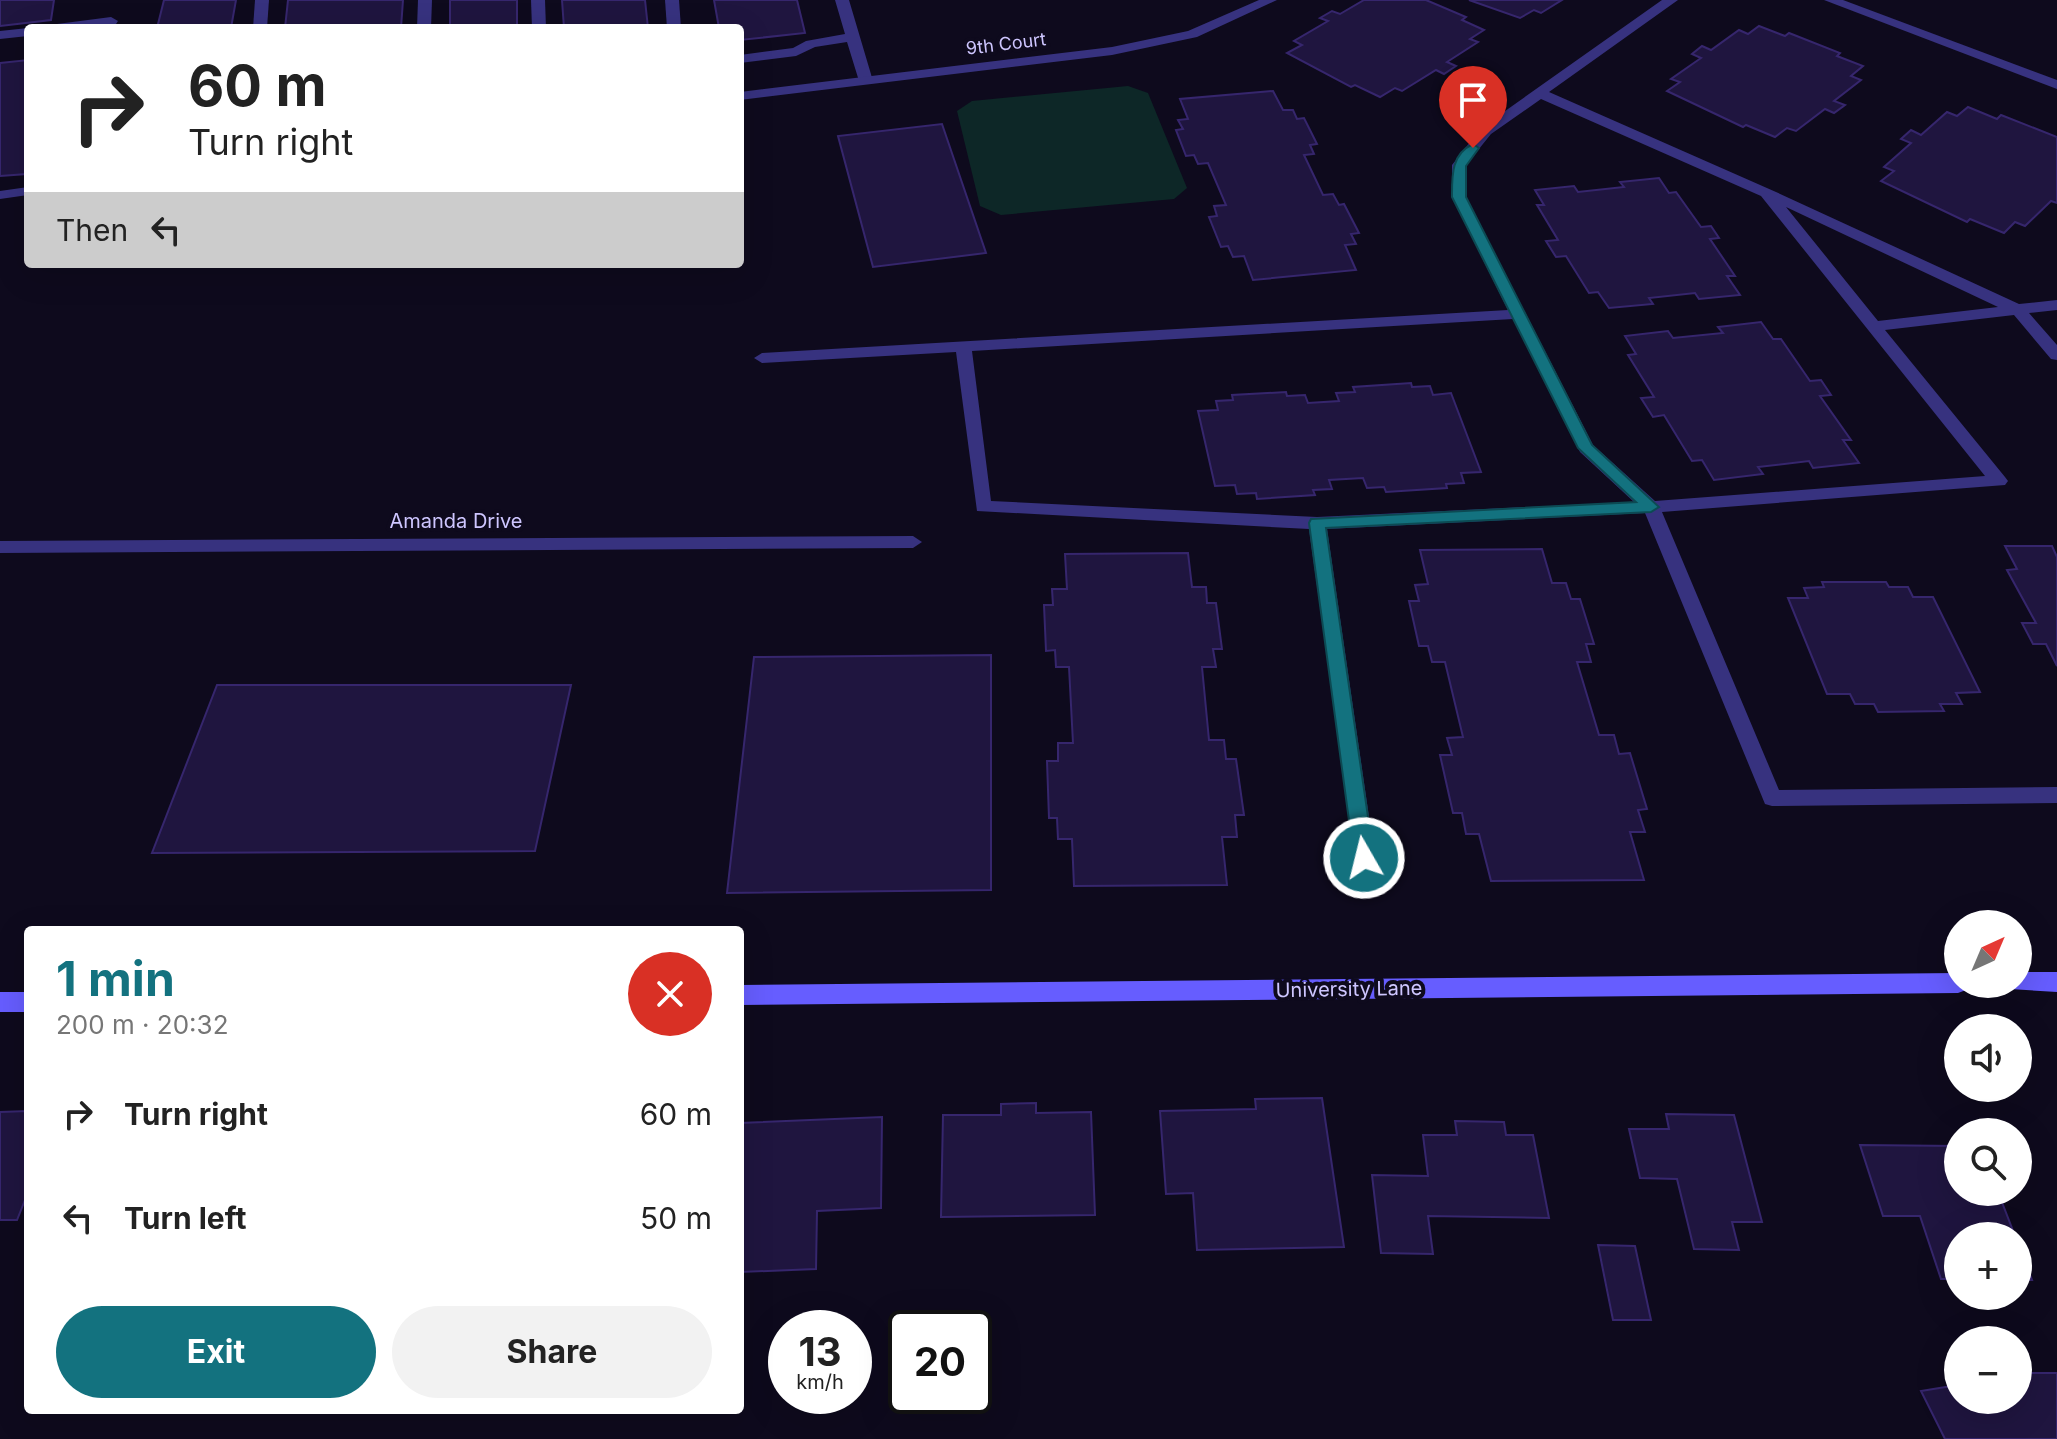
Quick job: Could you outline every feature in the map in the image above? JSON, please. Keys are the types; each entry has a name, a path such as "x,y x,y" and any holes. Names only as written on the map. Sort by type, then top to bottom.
{"street":[{"path":"260,24 262,0"},
{"path":"424,24 425,0"},
{"path":"538,0 539,24"},
{"path":"672,0 674,24"},
{"path":"842,0 866,81"},
{"name":"9th Court","path":"744,96 1153,43 1226,22 1270,0"},
{"path":"1671,0 1486,131 1459,165 1459,197 1586,448 1651,507 1772,798 2057,795"},
{"path":"1831,0 2057,85"},
{"path":"84,24 111,20"},
{"path":"0,35 24,32"},
{"path":"744,58 796,52 811,44 852,37"},
{"path":"1539,93 1766,193 2018,310 2057,355"},
{"path":"0,195 24,192"},
{"path":"963,346 983,507 1317,523 1651,507 1999,481 1766,193"},
{"path":"1874,326 2057,305"},
{"path":"762,358 1518,314"},
{"path":"1317,523 1364,858"},
{"name":"Amanda Drive","path":"0,547 913,542"},
{"path":"2032,982 2057,982"},
{"name":"University Lane","path":"744,995 1944,983"},
{"path":"0,1002 24,1002"}],"green space":[{"path":"1128,86 1148,93 1187,188 1174,199 1001,215 980,206 957,111 972,101"}],"building":[{"path":"0,0 54,0 51,20 0,26"},
{"path":"164,0 236,0 232,24 158,24"},
{"path":"288,0 403,0 401,24 285,24"},
{"path":"450,0 517,0 517,24 450,24"},
{"path":"562,0 645,0 648,24 564,24"},
{"path":"714,0 797,0 805,33 744,40 744,24 718,24"},
{"path":"1364,0 1426,0 1466,17 1462,20 1484,30 1470,39 1478,42 1447,62 1456,66 1444,74 1436,70 1402,91 1395,88 1380,97 1355,85 1351,87 1287,53 1302,45 1294,41 1328,21 1320,18 1332,11 1340,14"},
{"path":"1469,0 1562,0 1541,13 1534,10 1520,18"},
{"path":"1759,26 1785,36 1789,33 1840,53 1837,56 1863,66 1851,76 1861,80 1834,101 1845,105 1834,113 1825,109 1796,131 1787,128 1775,137 1746,125 1743,127 1667,91 1680,82 1671,79 1701,58 1692,54 1702,46 1711,50 1739,30 1748,34"},
{"path":"24,60 24,174 0,176 0,63"},
{"path":"1273,91 1283,110 1293,110 1297,119 1304,118 1317,144 1310,145 1314,154 1304,155 1323,195 1333,194 1339,205 1344,204 1359,233 1351,234 1356,244 1345,245 1356,270 1253,280 1244,256 1233,257 1228,246 1221,247 1209,217 1217,216 1214,206 1226,205 1208,163 1198,164 1194,155 1186,156 1176,130 1183,129 1178,120 1188,119 1180,99"},
{"path":"1968,107 1997,119 2001,115 2057,137 2057,203 2051,201 2025,226 2015,222 2004,233 1970,219 1967,222 1881,181 1894,171 1884,167 1911,143 1901,139 1911,130 1921,135 1947,112 1957,116"},
{"path":"942,124 986,253 873,267 838,136"},
{"path":"1659,178 1669,193 1676,192 1701,227 1711,226 1719,238 1710,239 1735,276 1727,276 1740,295 1699,299 1695,293 1649,298 1653,304 1609,308 1598,292 1589,293 1566,256 1556,257 1546,241 1558,240 1537,205 1544,205 1535,190 1574,186 1578,192 1624,187 1620,182"},
{"path":"1761,322 1773,339 1781,339 1810,381 1821,380 1831,395 1820,396 1851,440 1843,440 1859,463 1813,468 1809,461 1758,467 1763,474 1714,480 1702,460 1692,461 1664,415 1653,417 1641,398 1654,397 1628,355 1636,354 1625,336 1668,331 1673,338 1723,333 1718,327"},
{"path":"1411,383 1412,387 1430,386 1433,395 1451,393 1481,472 1461,473 1464,483 1446,484 1447,488 1386,492 1384,487 1367,488 1363,478 1329,480 1332,489 1313,490 1315,495 1257,499 1256,493 1237,494 1235,485 1215,486 1198,411 1218,410 1216,401 1233,400 1232,395 1286,392 1287,396 1305,395 1308,403 1339,401 1336,393 1355,392 1353,387"},
{"path":"2005,546 2052,546 2057,557 2057,666 2046,644 2033,644 2022,623 2036,623 2007,570 2017,569"},
{"path":"1542,549 1552,583 1566,583 1571,599 1580,599 1594,644 1586,644 1591,662 1577,662 1599,735 1614,735 1619,754 1630,753 1647,809 1638,810 1645,832 1630,832 1644,880 1491,881 1479,834 1466,834 1462,813 1453,813 1440,755 1452,755 1447,738 1463,737 1445,662 1432,662 1428,646 1419,646 1409,601 1419,601 1415,585 1428,584 1420,550"},
{"path":"1188,553 1192,587 1206,587 1207,603 1216,603 1222,649 1213,649 1216,667 1202,667 1209,740 1224,740 1226,759 1236,759 1244,815 1235,815 1237,837 1222,837 1227,885 1074,886 1072,839 1058,839 1057,818 1049,818 1047,761 1058,761 1058,743 1073,743 1069,667 1056,667 1055,650 1046,651 1044,605 1053,605 1052,589 1067,589 1065,554"},
{"path":"1822,582 1886,582 1889,587 1908,587 1913,597 1933,597 1980,692 1956,693 1962,704 1940,704 1944,711 1878,712 1874,704 1855,704 1850,694 1827,694 1788,598 1808,598 1804,588 1824,587"},
{"path":"991,655 991,890 727,893 754,657"},
{"path":"217,685 571,685 535,851 152,853"},
{"path":"1322,1098 1344,1247 1197,1250 1193,1193 1166,1194 1160,1111 1256,1109 1255,1099"},
{"path":"1036,1103 1036,1113 1091,1112 1095,1215 941,1217 943,1115 1001,1115 1001,1104"},
{"path":"24,1111 24,1202 17,1220 0,1220 0,1112"},
{"path":"1666,1114 1734,1115 1762,1222 1732,1222 1739,1250 1694,1249 1677,1179 1640,1178 1629,1129 1669,1129"},
{"path":"882,1117 881,1208 817,1211 816,1269 744,1272 744,1123"},
{"path":"1455,1121 1504,1122 1506,1135 1533,1135 1549,1218 1428,1216 1433,1254 1381,1253 1372,1175 1428,1176 1423,1135 1457,1135"},
{"path":"1860,1145 1944,1146 1944,1206 2003,1206 2010,1222 1944,1222 1944,1279 1941,1279 1920,1216 1883,1216"},
{"path":"1598,1245 1635,1246 1651,1320 1613,1320"},
{"path":"2032,1373 2057,1373 2057,1439 1945,1439 1921,1391 1944,1387 1944,1414 2032,1414"}],"route":[{"path":"1364,858 1317,523 1651,507 1586,448 1459,197 1459,165 1473,148"}]}
